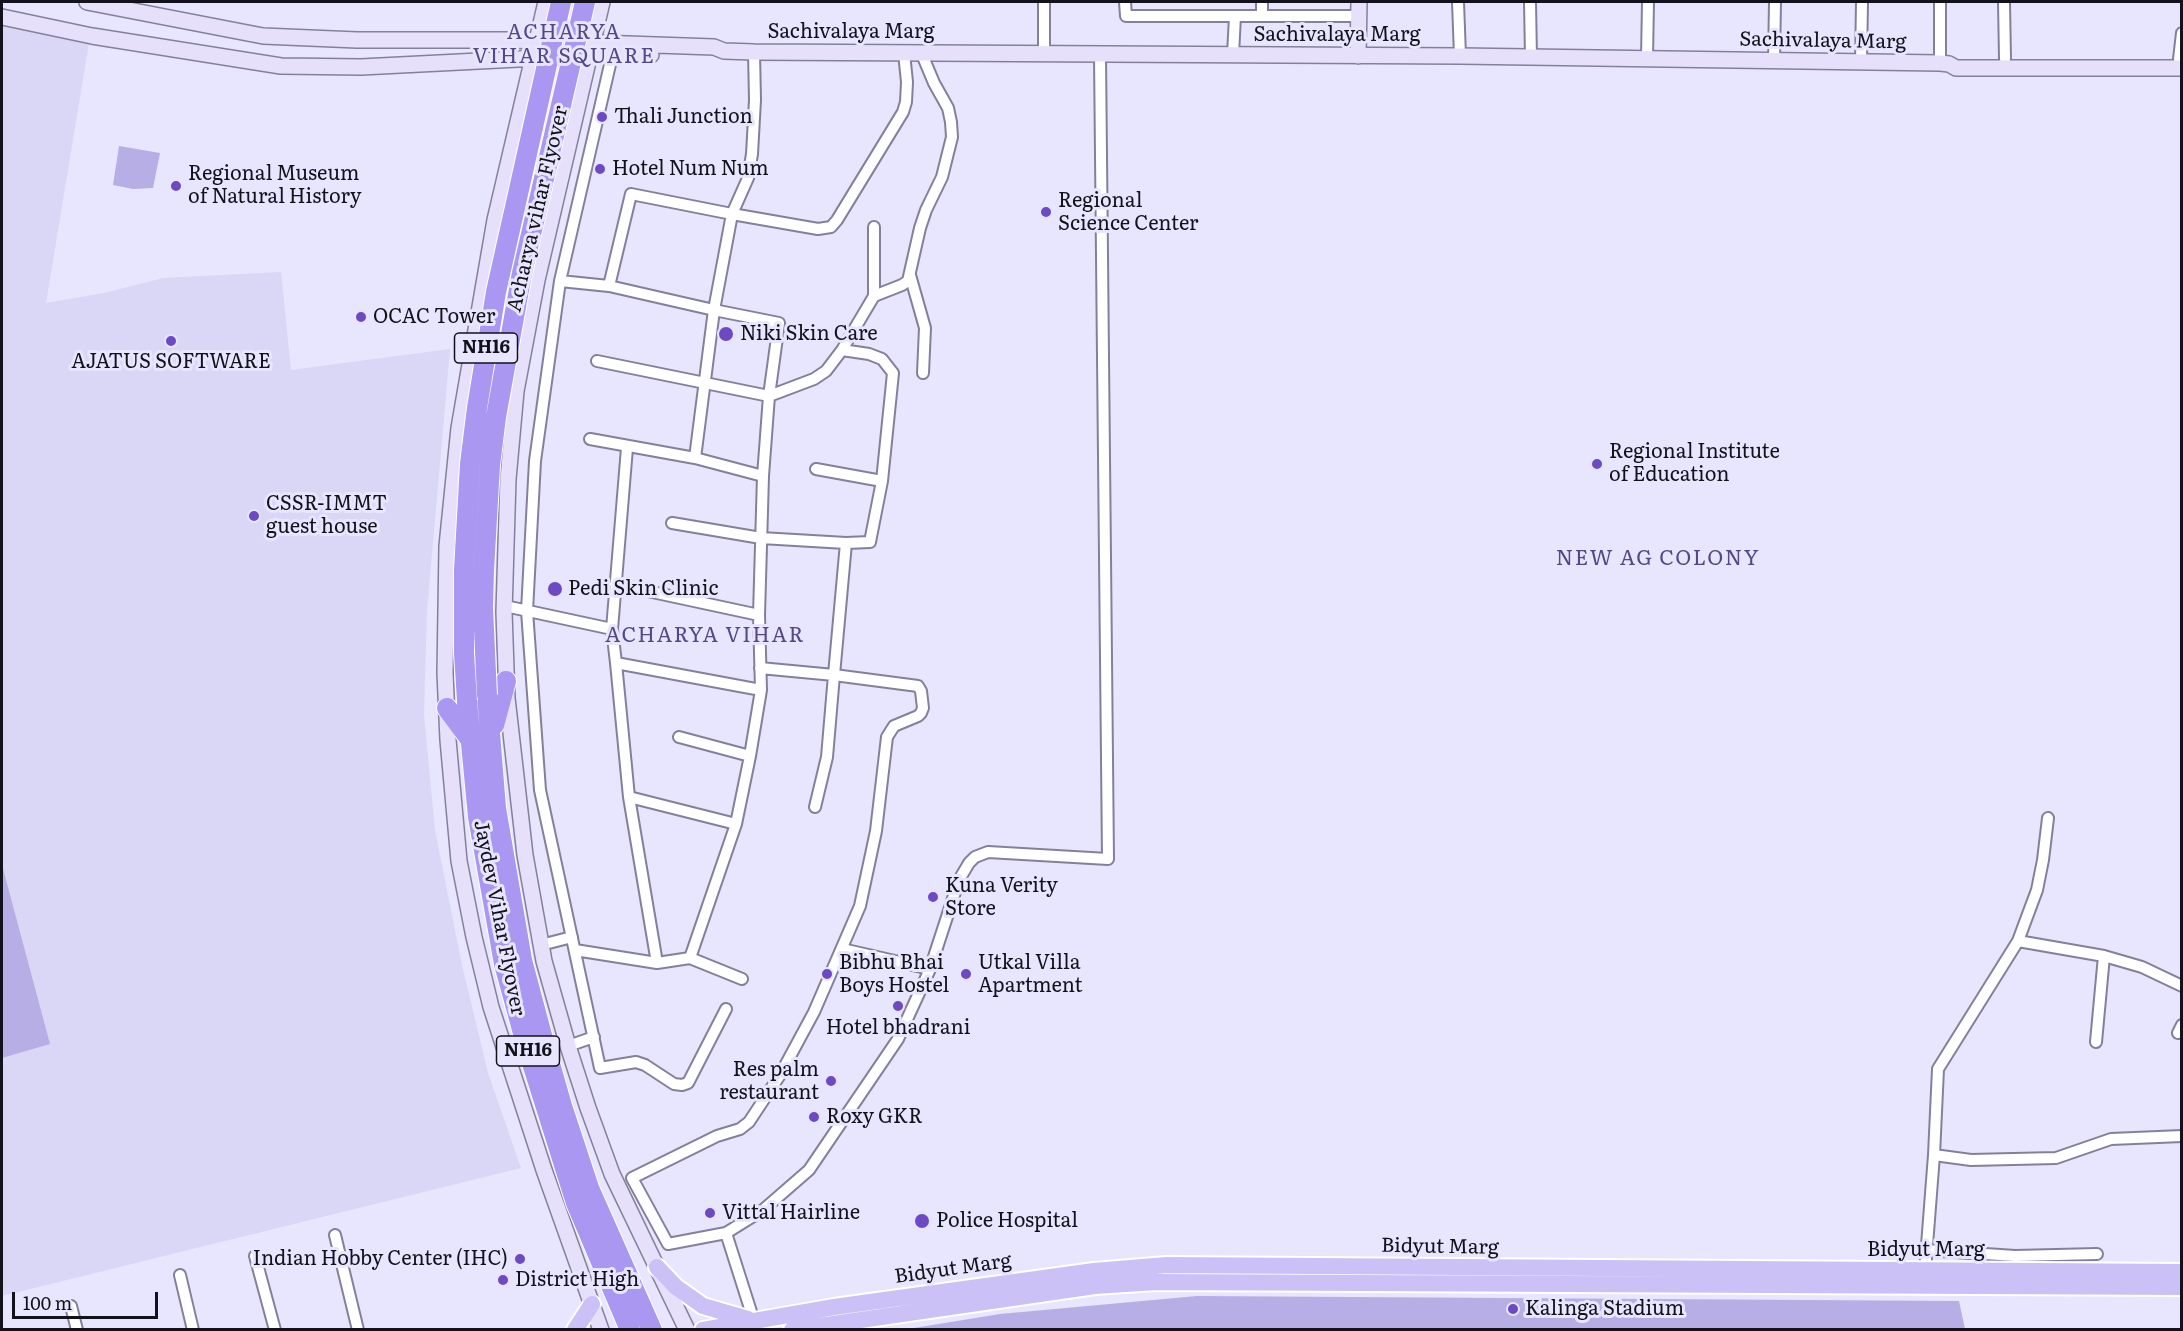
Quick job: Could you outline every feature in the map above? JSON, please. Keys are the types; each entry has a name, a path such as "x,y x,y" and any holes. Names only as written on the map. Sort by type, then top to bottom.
{"highway":[{"name":"Acharya vihar Flyover","path":"470,739 464,653 464,570 470,464 496,291 561,2"},
{"name":"Acharya vihar Flyover","path":"484,751 487,695 483,607 484,571 490,465 496,417 522,273 596,4"},
{"path":"484,751 506,681"},
{"path":"447,708 470,739"},
{"name":"Jaydev Vihar Flyover","path":"470,739 484,751 522,960 562,1106 590,1188 652,1329"},
{"name":"Jaydev Vihar Flyover","path":"484,751 478,817 504,964 576,1203 630,1329"}],"main road":[{"name":"Sachivalaya Marg","path":"87,2 263,36 357,40 535,41 590,49 714,47 724,51 754,52 1647,58 1944,64 1956,68 2181,62"},
{"path":"546,2 535,41 495,220 459,428 447,552 445,673 459,861 491,1007 544,1170 601,1329"},
{"path":"542,18 589,13 596,4"},
{"path":"596,4 590,49 541,266 516,391 508,479 504,606 506,681 525,855 541,945 568,1046 612,1174 687,1329"},
{"path":"1358,56 1359,9"},
{"path":"2,17 92,36 280,66 362,67 532,60 590,49"},
{"name":"Sachivalaya Marg","path":"590,49 612,56 716,54 724,51"},
{"name":"Sachivalaya Marg","path":"1944,64 1956,58 2181,62"},
{"path":"525,86 538,87 568,98 576,114"},
{"name":"Bidyut Marg","path":"703,1329 834,1307 1094,1271 1167,1265 2181,1272"},
{"path":"657,1267 676,1287 703,1306 754,1321"},
{"name":"Bidyut Marg","path":"792,1329 1083,1288 1156,1282 2181,1287"},
{"path":"575,1329 592,1304"}],"street":[{"path":"1044,2 1044,54"},
{"path":"1125,2 1126,16 1262,16 1359,9"},
{"path":"1262,2 1262,16"},
{"path":"1458,2 1460,56"},
{"path":"1530,2 1532,58"},
{"path":"1647,58 1648,2"},
{"path":"1774,61 1775,2"},
{"path":"1861,63 1862,2"},
{"path":"1940,2 1944,64"},
{"path":"2004,2 2005,59"},
{"path":"1233,55 1235,16"},
{"path":"2181,33 2181,62"},
{"path":"694,458 714,310 732,214 748,178 752,153 755,100 754,52"},
{"path":"874,296 908,281 920,228 942,177 952,137 948,108 921,52"},
{"path":"609,286 631,194 818,229 831,227 903,112 907,82 904,53"},
{"path":"760,668 914,684 921,691 923,708 918,716 894,726 887,737 876,831 860,906 808,1023 780,1075 749,1122 740,1129 717,1136 632,1178 668,1244 726,1233 763,1209 809,1170 898,1039 930,969 959,880 969,862 988,852 1108,859 1100,55"},
{"path":"612,56 561,276 535,461 526,611 540,790 600,1068 636,1062 654,1070 674,1084 688,1083 726,1009"},
{"path":"597,361 769,396 814,380 826,370 842,350 874,296 874,227"},
{"path":"541,266 561,276 779,323 769,396 763,476 759,615 761,690 736,824 690,958"},
{"path":"910,275 925,328 923,373"},
{"path":"672,523 761,538 846,543 870,542 882,481 893,373 882,359 869,354 842,350"},
{"path":"590,440 694,458 763,476"},
{"path":"627,448 612,629 628,797 657,963"},
{"path":"816,469 882,481"},
{"path":"815,807 827,758 846,543"},
{"path":"615,584 759,615"},
{"path":"504,606 612,629"},
{"path":"616,663 761,690"},
{"path":"679,737 750,756"},
{"path":"628,797 736,824"},
{"path":"1925,1271 1938,1069 2018,941 2037,890 2049,818"},
{"path":"541,945 572,937"},
{"path":"2018,941 2104,956 2142,967 2181,986"},
{"path":"842,949 930,969"},
{"path":"575,951 657,963 690,958 742,979"},
{"path":"2096,1042 2104,956"},
{"path":"568,1046 594,1037"},
{"path":"1934,1155 1971,1160 2047,1159 2067,1156 2098,1143 2121,1137 2181,1136"},
{"path":"726,1233 754,1321"},
{"path":"335,1235 358,1329"},
{"path":"1926,1250 2015,1256 2097,1254"},
{"path":"255,1256 275,1329"},
{"path":"180,1275 193,1329"},
{"path":"71,1306 76,1329"}],"shaded area":[{"path":"2,23 89,43 46,303 104,293 163,278 281,272 291,370 450,349 427,611 424,715 435,830 462,965 488,1073 521,1168 2,1296"},
{"path":"119,146 160,153 153,188 133,189 113,185"},
{"path":"2,865 50,1044 2,1058"},
{"name":"Kalinga Stadium","path":"1197,1296 1959,1301 1965,1329 908,1329 1000,1314"}],"place":[{"name":"Thali Junction","path":"602,117"},
{"name":"Hotel Num Num","path":"600,169"},
{"name":"Regional Museum of Natural History","path":"176,186"},
{"name":"Regional Science Center","path":"1046,212"},
{"name":"OCAC Tower","path":"361,317"},
{"name":"Niki Skin Care","path":"726,334"},
{"name":"AJATUS SOFTWARE","path":"171,341"},
{"name":"Regional Institute of Education","path":"1597,464"},
{"name":"CSSR-IMMT guest house","path":"254,516"},
{"name":"Pedi Skin Clinic","path":"555,589"},
{"name":"Kuna Verity Store","path":"933,897"},
{"name":"Bibhu Bhai Boys Hostel","path":"827,974"},
{"name":"Utkal Villa Apartment","path":"966,974"},
{"name":"Hotel bhadrani","path":"898,1006"},
{"name":"Res palm restaurant","path":"831,1081"},
{"name":"Roxy GKR","path":"814,1117"},
{"name":"Vittal Hairline","path":"710,1213"},
{"name":"Police Hospital","path":"922,1221"},
{"name":"Indian Hobby Center (IHC)","path":"520,1259"},
{"name":"District High","path":"503,1280"},
{"name":"Kalinga Stadium","path":"1513,1309"}],"district":[{"name":"ACHARYA VIHAR SQUARE","path":"564,45"},
{"name":"NEW AG COLONY","path":"1658,559"},
{"name":"ACHARYA VIHAR","path":"705,636"}]}
